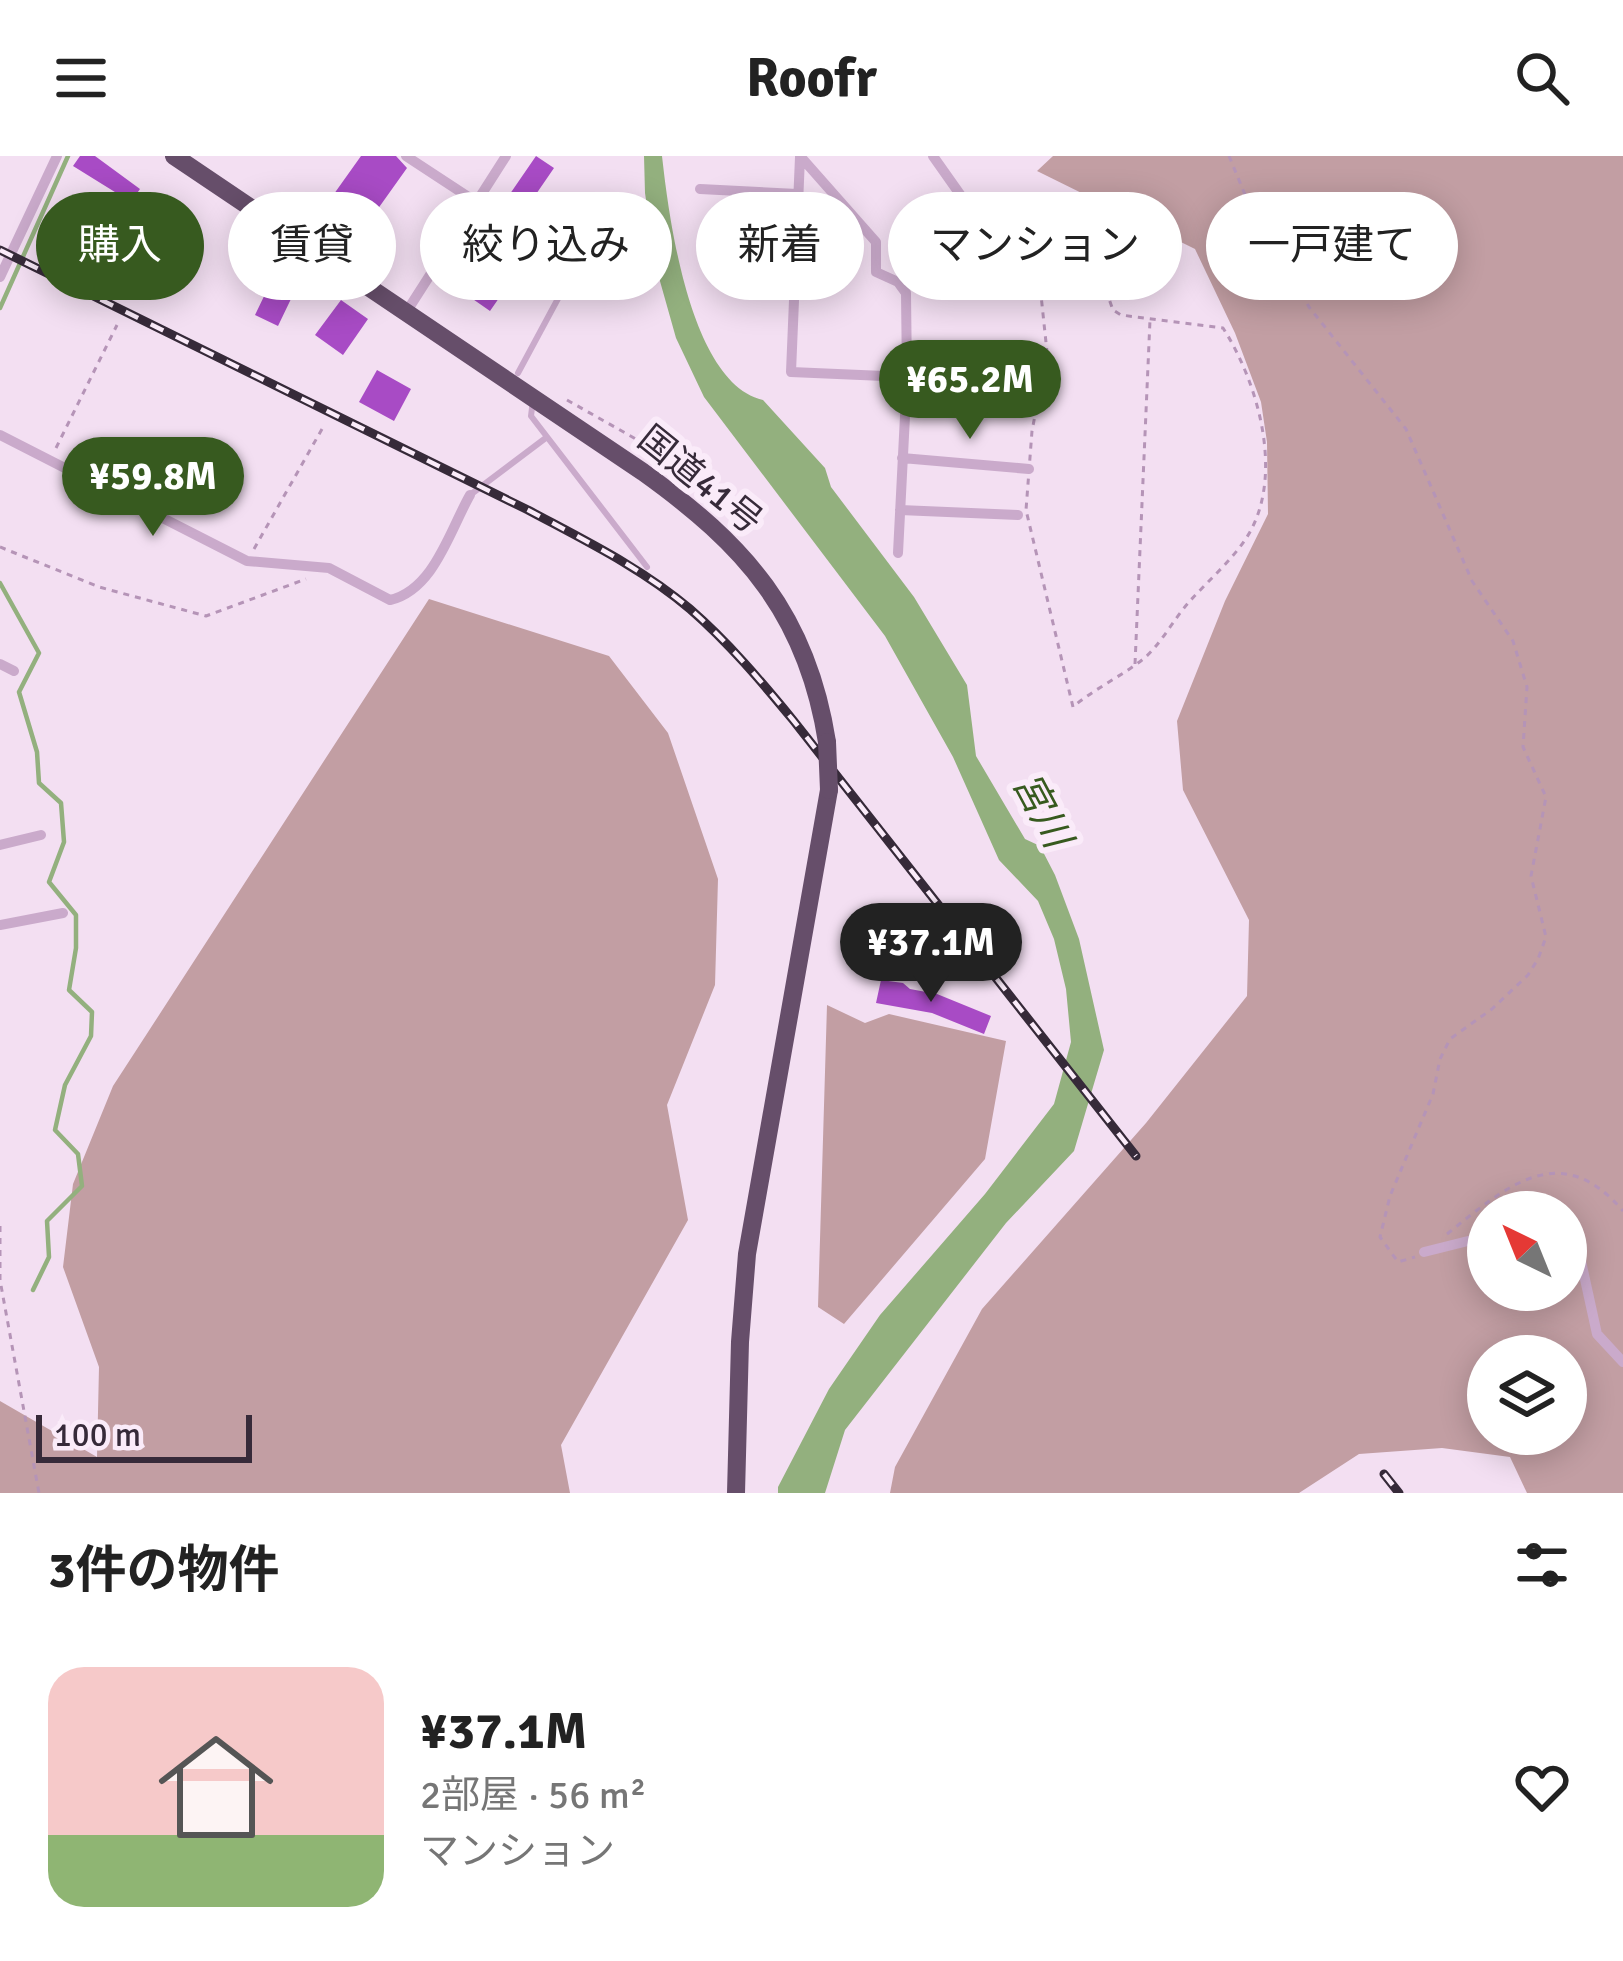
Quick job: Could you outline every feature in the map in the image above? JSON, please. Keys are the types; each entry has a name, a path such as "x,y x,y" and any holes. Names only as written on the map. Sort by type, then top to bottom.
{"highway":[{"name":"国道41号","path":"174,156 681,500 748,560 794,628 820,701 829,790 747,1254 736,1493"}],"street":[{"path":"0,277 57,156"},
{"path":"406,156 461,192"},
{"path":"483,192 506,156"},
{"path":"797,192 800,156"},
{"path":"800,156 875,242 876,272 904,287 909,306 898,554"},
{"path":"933,156 958,192"},
{"path":"700,190 748,192"},
{"path":"407,311 420,290"},
{"path":"793,300 791,372 907,377"},
{"path":"0,435 247,561 329,568 380,598 398,599 431,568 470,495"},
{"path":"902,458 1029,469"},
{"path":"900,510 1018,515"},
{"path":"0,664 14,671"},
{"path":"0,845 41,835"},
{"path":"0,925 63,913"},
{"path":"1424,1252 1467,1241"},
{"path":"1587,1288 1597,1334 1623,1362"}],"lane":[{"path":"518,373 558,300"},
{"path":"533,399 531,416 647,567"},
{"path":"470,495 547,437"}],"path":[{"path":"1229,156 1246,197 1268,226 1309,308 1406,429 1472,581 1513,641 1527,687 1523,746 1546,797 1531,876 1546,937 1528,975 1450,1039 1440,1059 1433,1094 1390,1196 1380,1237 1398,1262 1424,1252 1515,1182 1556,1172 1574,1174 1592,1184 1623,1211"},
{"path":"1042,300 1047,352 1029,469 1029,524 1073,707 1145,658 1244,542 1265,482 1254,397 1227,332 1120,315 1110,300"},
{"path":"1135,664 1150,319"},
{"path":"50,460 117,325"},
{"path":"554,393 650,446"},
{"path":"247,561 322,429"},
{"path":"0,547 99,587 206,616 329,568"},
{"path":"0,1226 1,1280 40,1493"}],"shaded area":[{"path":"644,156 662,156 667,192 645,192"},
{"path":"1053,156 1623,156 1623,1493 1527,1493 1510,1457 1495,1455 1587,1455 1587,1335 1467,1335 1467,1451 1442,1448 1359,1454 1299,1493 890,1493 895,1467 982,1309 1146,1123 1247,996 1249,920 1183,790 1177,721 1225,601 1268,514 1261,402 1219,300 1458,300 1458,192 1206,192 1206,272 1195,249 1182,243 1182,192 1080,192 1037,171"},
{"path":"672,228 688,295 717,363 738,387 763,400 825,468 831,487 914,597 967,685 976,756 1025,839 1040,846 1055,875 1079,939 1104,1050 1074,1151 1006,1223 845,1430 825,1493 778,1493 778,1487 829,1389 880,1315 985,1194 1054,1104 1071,1042 1066,989 1054,939 1038,901 999,860 953,757 885,636 704,397 676,338 665,300 672,300"},
{"path":"429,599 609,656 668,733 718,879 715,985 667,1105 688,1220 561,1445 570,1493 0,1493 0,1401 97,1457 99,1367 63,1267 73,1184 113,1086"},
{"path":"827,1005 865,1023 889,1014 1006,1041 985,1159 844,1324 818,1307"}],"building":[{"path":"80,156 95,156 140,189 115,192 73,166"},
{"path":"361,156 396,156 407,168 390,192 335,192"},
{"path":"536,156 554,168 538,192 511,192"},
{"path":"262,300 290,300 278,326 255,315"},
{"path":"341,300 368,319 343,355 315,335"},
{"path":"474,300 498,300 490,311"},
{"path":"377,370 411,389 394,421 359,402"},
{"path":"881,980 937,994 991,1016 984,1034 932,1013 876,1003"}],"waterway":[{"path":"0,308 68,156"},
{"path":"0,583 39,653 19,692 37,752 39,783 61,803 64,842 49,882 76,915 69,990 92,1012 91,1036 65,1085 55,1130 78,1154 82,1186 47,1221 49,1257 33,1290"}],"railway":[{"path":"0,250 528,510 672,594 718,635 781,705 1136,1156"},
{"path":"1384,1474 1399,1493"}],"water label":[{"name":"宮川","path":"1042,810"}]}
